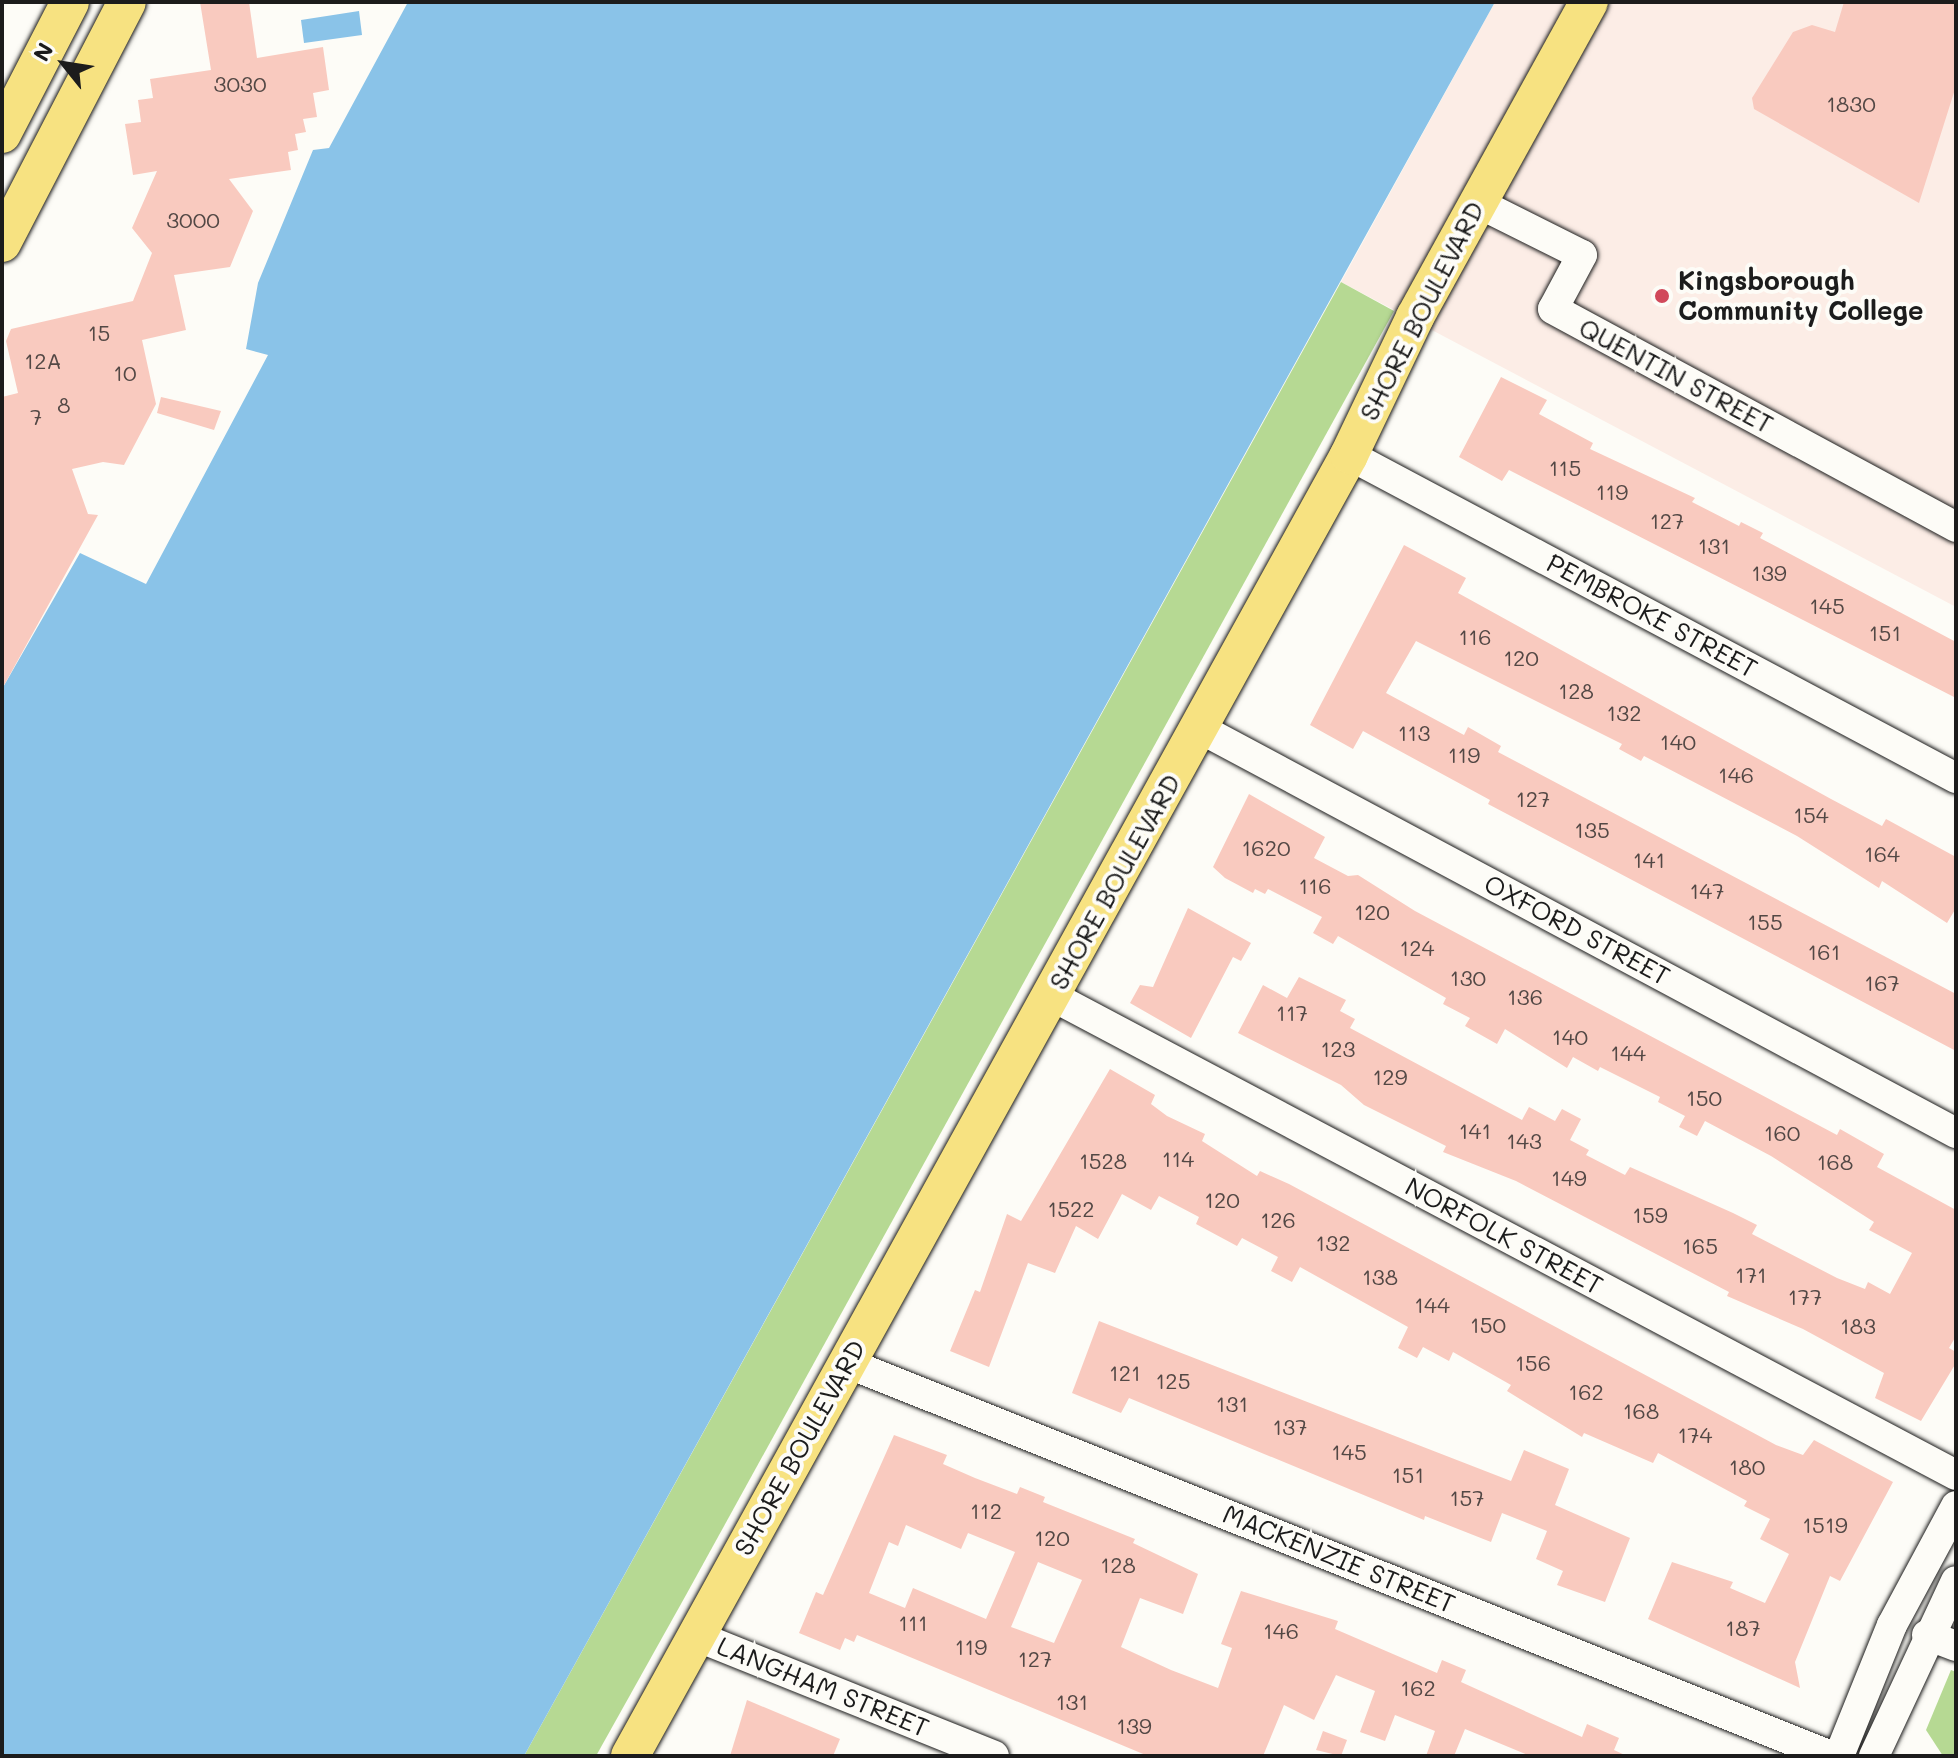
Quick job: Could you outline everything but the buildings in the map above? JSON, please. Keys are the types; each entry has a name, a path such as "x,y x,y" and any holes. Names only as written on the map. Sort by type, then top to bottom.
{"main road":[{"path":"2,134 70,2"},
{"path":"2,243 127,2"},
{"name":"SHORE BOULEVARD","path":"630,1756 1349,455 1478,203 1589,2"}],"street":[{"name":"QUENTIN STREET","path":"1478,203 1582,255 1553,309 1956,527"},
{"name":"PEMBROKE STREET","path":"1349,455 1956,778"},
{"name":"OXFORD STREET","path":"1199,728 1956,1133"},
{"name":"NORFOLK STREET","path":"1052,996 1956,1475"},
{"name":"MACKENZIE STREET","path":"847,1363 1831,1756"},
{"path":"1839,1756 1892,1625 1956,1506"},
{"path":"1869,1755 1956,1581"},
{"path":"1927,1635 1956,1646"},
{"name":"LANGHAM STREET","path":"696,1636 994,1756"}],"shaded area":[{"name":"Kingsborough Community College","path":"1495,2 1956,2 1956,607 1341,282"}],"green space":[{"path":"1341,282 1394,311 686,1595 596,1756 524,1756"},
{"path":"1951,1670 1956,1672 1956,1756 1943,1756 1926,1730"}],"water":[{"path":"408,2 1495,2 524,1756 2,1756 2,689 80,553 146,584 268,355 246,349 258,283 313,150 329,148"},
{"path":"359,11 362,35 304,43 301,20"}],"place":[{"name":"Kingsborough Community College","path":"1662,296"}]}
